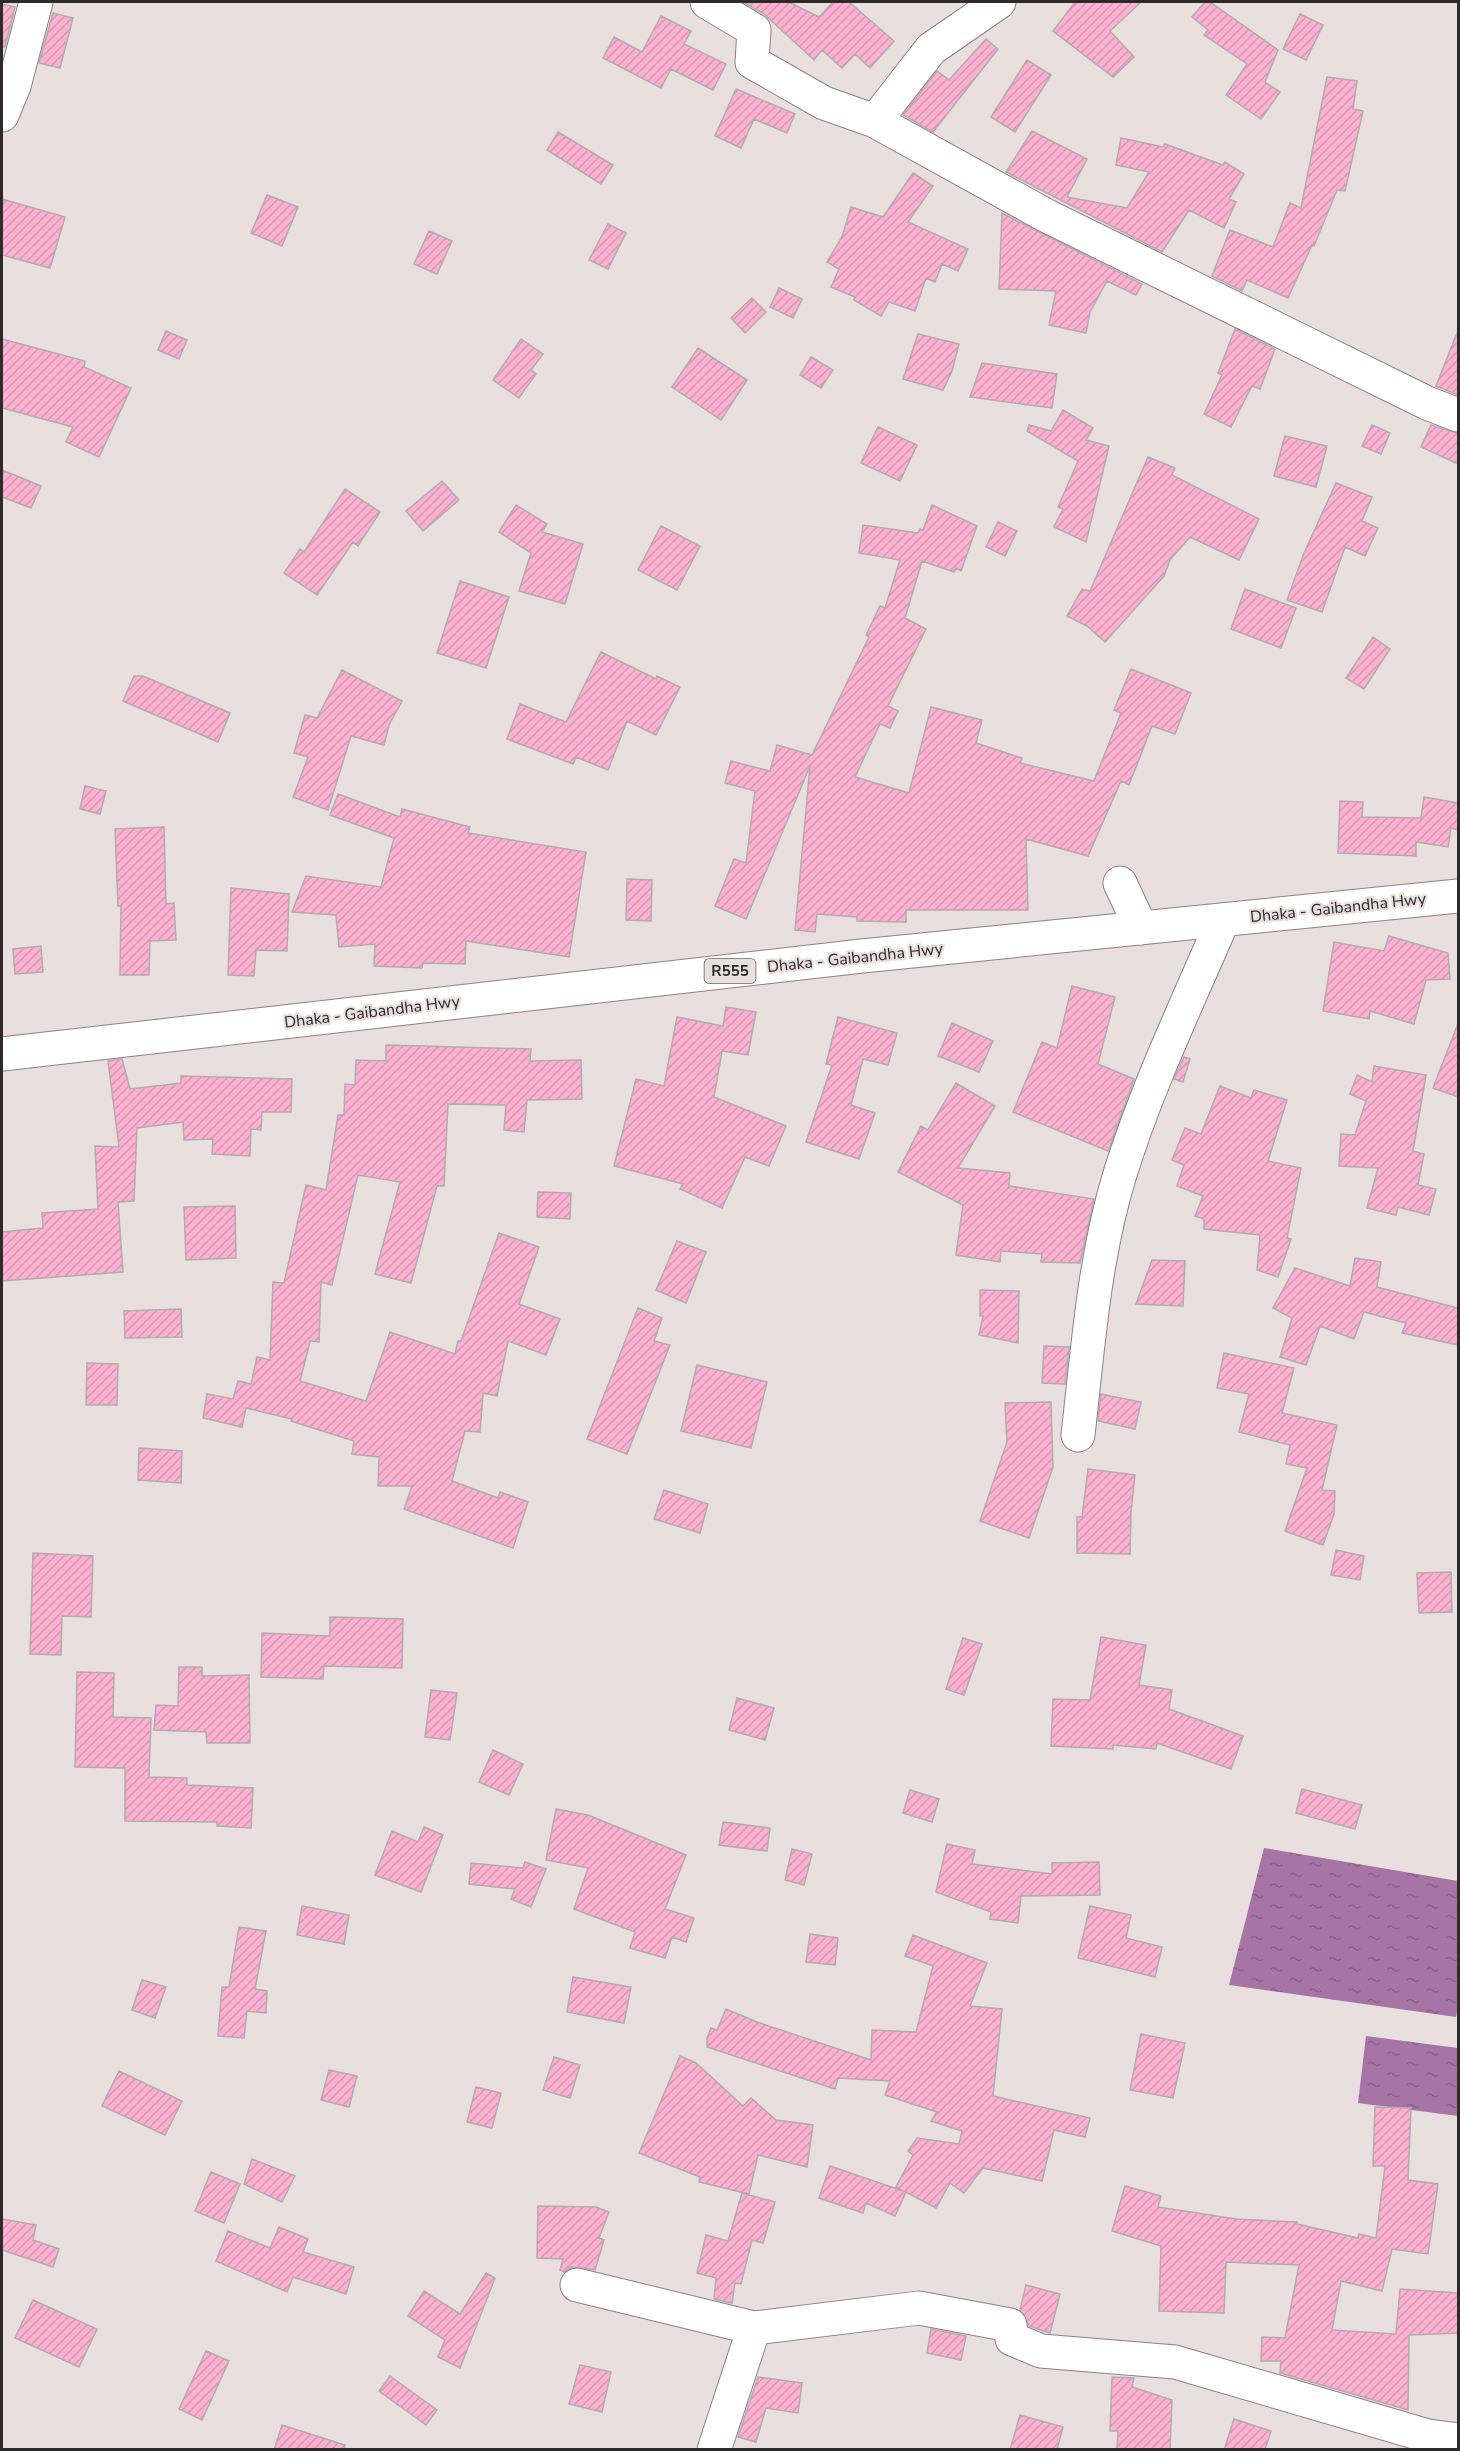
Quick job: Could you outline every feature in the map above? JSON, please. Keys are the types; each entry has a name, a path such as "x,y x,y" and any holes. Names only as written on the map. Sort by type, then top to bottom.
{"street":[{"path":"2,115 10,64 36,2"},
{"path":"707,2 754,30 752,62 824,103 875,121 1047,216 1427,403 1458,415"},
{"path":"875,121 931,50 999,2"},
{"path":"1120,883 1141,928"},
{"name":"Dhaka - Gaibandha Hwy","path":"2,1054 862,956 1458,896"},
{"path":"1078,1435 1095,1288 1120,1175 1152,1083 1222,920"},
{"path":"577,2285 754,2328 920,2308 964,2314 1010,2325 1012,2339 1041,2351 1175,2362 1428,2436 1458,2440"},
{"path":"714,2450 754,2328"}],"water":[{"path":"1264,1848 1458,1881 1458,2007 1456,2017 1229,1985"},
{"path":"1366,2036 1458,2048 1458,2116 1358,2103"}],"building":[{"path":"743,2 789,2 819,17 833,2 849,2 894,41 870,68 855,54 842,68 822,50 814,60 764,14"},
{"path":"1075,2 1141,2 1110,31 1134,57 1113,77 1053,31"},
{"path":"1205,2 1210,2 1278,50 1265,82 1280,92 1261,119 1226,95 1247,64 1204,35 1208,30 1192,17"},
{"path":"2,4 15,7 5,47 2,47"},
{"path":"53,13 73,18 60,68 39,63"},
{"path":"1300,14 1323,25 1306,60 1283,49"},
{"path":"661,16 691,31 684,44 726,64 713,90 671,69 661,88 603,58 614,37 642,52"},
{"path":"986,39 998,49 933,132 903,115 937,71 949,80"},
{"path":"1027,60 1051,75 1015,132 991,117"},
{"path":"1327,77 1357,81 1353,109 1363,111 1345,191 1337,190 1314,246 1312,245 1288,298 1247,280 1242,291 1212,276 1230,230 1273,247 1290,203 1301,208"},
{"path":"736,89 795,114 787,133 754,119 741,148 715,136"},
{"path":"1032,131 1087,159 1067,197 1127,208 1149,172 1116,165 1121,138 1163,147 1165,144 1223,165 1225,162 1244,174 1229,199 1236,202 1224,228 1189,210 1162,252 1006,172"},
{"path":"558,132 613,165 601,184 547,150"},
{"path":"913,173 933,186 908,222 968,249 958,271 942,264 935,282 926,278 915,311 889,302 881,316 854,300 855,297 831,287 839,269 827,262 842,237 851,207 883,217"},
{"path":"267,195 298,207 282,246 251,233"},
{"path":"2,199 65,217 50,268 2,255"},
{"path":"1002,213 1142,284 1136,295 1107,281 1090,312 1086,333 1049,325 1056,291 999,289"},
{"path":"608,224 626,233 608,269 589,260"},
{"path":"429,231 452,241 437,274 414,264"},
{"path":"779,288 802,299 793,318 770,307"},
{"path":"752,298 766,312 745,333 731,318"},
{"path":"1235,329 1275,349 1260,389 1252,386 1231,427 1204,414 1222,375 1218,373"},
{"path":"166,331 187,340 179,359 158,350"},
{"path":"1458,333 1458,395 1436,386"},
{"path":"918,334 959,344 952,371 943,390 903,379"},
{"path":"2,339 85,361 84,367 131,388 99,457 66,442 73,427 2,408"},
{"path":"521,339 543,354 531,370 536,374 519,398 493,380"},
{"path":"698,348 747,380 721,420 672,387"},
{"path":"811,357 833,370 821,388 800,375"},
{"path":"982,363 1057,374 1052,408 970,397"},
{"path":"1063,410 1093,428 1086,440 1109,446 1086,542 1054,527 1063,509 1058,507 1078,461 1027,431 1029,425 1051,431"},
{"path":"1372,425 1390,433 1381,454 1362,446"},
{"path":"1431,425 1458,433 1458,464 1421,447"},
{"path":"878,427 917,445 900,481 861,463"},
{"path":"1285,436 1327,446 1316,487 1274,476"},
{"path":"1148,457 1175,468 1172,475 1259,519 1239,560 1190,537 1170,560 1164,576 1105,642 1087,626 1067,616 1082,589 1090,591"},
{"path":"2,470 41,486 31,508 2,497"},
{"path":"442,481 459,500 423,531 406,511"},
{"path":"1336,483 1372,497 1362,521 1378,528 1365,556 1345,547 1322,612 1287,600 1304,553"},
{"path":"345,489 380,512 358,546 353,542 317,595 284,573 300,549 304,552"},
{"path":"516,505 547,524 542,532 583,544 565,604 519,591 531,553 499,532"},
{"path":"932,505 977,526 961,571 956,568 954,572 922,561 905,618 926,629 888,706 898,711 890,728 880,724 855,777 909,793 931,707 982,720 976,743 1022,758 1020,763 1094,781 1121,713 1114,710 1131,669 1191,693 1175,734 1152,726 1129,785 1121,781 1088,856 1026,839 1028,910 906,910 906,922 857,921 857,917 817,914 815,932 795,930 810,766 746,919 715,906 734,859 746,863 755,791 725,783 731,761 770,771 777,745 812,755 869,637 866,635 880,606 885,608 900,560 859,553 863,525 918,533 920,529 923,530"},
{"path":"998,522 1017,531 1005,556 986,547"},
{"path":"661,526 700,546 677,590 638,570"},
{"path":"460,581 509,597 486,668 437,653"},
{"path":"1245,589 1296,608 1281,648 1231,629"},
{"path":"1373,637 1390,649 1364,689 1346,678"},
{"path":"601,652 656,679 657,676 680,687 656,735 627,721 608,770 576,757 573,764 507,739 520,704 566,722"},
{"path":"342,670 402,701 389,725 384,745 351,736 328,810 293,797 308,757 294,753 305,715 317,718"},
{"path":"134,676 143,676 230,713 218,742 123,701"},
{"path":"85,786 106,791 100,814 80,809"},
{"path":"338,794 400,817 402,809 470,827 468,833 586,852 569,957 466,941 465,964 423,963 422,968 374,966 375,944 339,947 336,915 292,912 306,876 381,887 394,838 330,815"},
{"path":"1424,797 1458,803 1458,830 1451,828 1448,847 1416,842 1416,856 1338,853 1340,801 1363,802 1362,817 1421,818"},
{"path":"164,827 166,904 174,903 176,940 150,941 149,975 120,975 121,906 118,906 115,829"},
{"path":"627,879 652,880 651,921 626,920"},
{"path":"231,888 289,894 287,951 256,950 254,976 228,975"},
{"path":"1389,936 1448,953 1450,979 1426,980 1414,1024 1370,1011 1369,1019 1323,1011 1334,942 1384,951"},
{"path":"41,946 43,972 15,974 13,949"},
{"path":"1072,986 1115,997 1098,1064 1134,1079 1108,1151 1013,1112 1042,1042 1057,1048"},
{"path":"726,1007 756,1012 748,1055 722,1051 714,1097 786,1126 769,1166 745,1157 722,1208 680,1189 683,1184 614,1166 636,1079 664,1086 677,1017 723,1026"},
{"path":"838,1017 897,1033 888,1065 863,1059 851,1105 875,1113 859,1159 806,1142 832,1065 826,1064"},
{"path":"952,1023 993,1041 979,1072 938,1056"},
{"path":"1458,1027 1458,1097 1433,1088"},
{"path":"386,1045 531,1049 530,1061 581,1060 582,1099 527,1100 524,1132 504,1130 506,1105 448,1104 444,1186 437,1186 411,1283 375,1274 400,1182 358,1175 332,1285 321,1282 319,1342 310,1341 300,1381 366,1401 390,1332 455,1354 499,1233 539,1247 519,1304 560,1319 546,1355 508,1341 497,1396 483,1393 480,1432 465,1431 452,1481 498,1498 500,1492 528,1502 513,1548 404,1509 412,1486 378,1486 379,1457 352,1454 354,1441 291,1421 292,1419 246,1408 242,1427 203,1418 207,1394 233,1399 238,1381 251,1384 257,1357 270,1360 273,1282 284,1283 306,1185 326,1190 338,1115 344,1115 345,1084 355,1085 356,1060 386,1061"},
{"path":"1184,1057 1190,1059 1183,1082 1174,1079"},
{"path":"122,1059 130,1089 181,1083 181,1076 292,1079 291,1112 262,1112 261,1130 251,1129 250,1156 212,1154 213,1139 184,1140 183,1122 137,1128 134,1201 118,1202 123,1272 2,1281 2,1232 43,1228 42,1213 98,1209 95,1146 119,1147 108,1061"},
{"path":"1374,1066 1426,1075 1413,1151 1424,1154 1418,1185 1436,1189 1429,1215 1398,1207 1396,1215 1367,1208 1378,1168 1339,1166 1341,1134 1355,1135 1366,1101 1350,1094 1357,1075 1372,1082"},
{"path":"956,1083 995,1106 958,1168 1010,1173 1009,1186 1094,1199 1080,1263 1041,1262 1042,1254 1001,1251 1000,1262 956,1255 963,1205 898,1172 921,1126 928,1130"},
{"path":"1220,1086 1251,1098 1254,1090 1287,1100 1268,1161 1301,1168 1287,1238 1291,1239 1278,1277 1257,1270 1260,1235 1204,1229 1204,1219 1195,1216 1203,1196 1177,1186 1184,1165 1172,1160 1185,1128 1201,1134"},
{"path":"538,1192 571,1193 570,1219 537,1217"},
{"path":"235,1206 236,1258 186,1260 184,1207"},
{"path":"677,1241 706,1252 686,1303 656,1290"},
{"path":"1355,1258 1381,1262 1377,1287 1458,1308 1458,1345 1402,1333 1406,1323 1364,1312 1354,1339 1320,1326 1306,1365 1280,1357 1292,1318 1273,1308 1295,1268 1350,1286"},
{"path":"1152,1260 1185,1261 1183,1306 1136,1304"},
{"path":"980,1290 1019,1291 1018,1343 979,1335 983,1316 980,1316"},
{"path":"638,1308 662,1318 654,1341 670,1345 627,1454 587,1439"},
{"path":"181,1309 182,1337 125,1338 124,1311"},
{"path":"1044,1346 1069,1347 1065,1384 1042,1383"},
{"path":"1224,1353 1294,1368 1282,1413 1337,1425 1322,1490 1335,1491 1334,1514 1323,1545 1285,1531 1307,1468 1286,1464 1290,1445 1239,1432 1249,1394 1217,1388"},
{"path":"87,1363 118,1364 117,1405 86,1405"},
{"path":"697,1365 767,1382 751,1448 681,1431"},
{"path":"1101,1394 1141,1402 1135,1429 1098,1421"},
{"path":"1051,1402 1053,1467 1029,1538 980,1521 1007,1442 1005,1403"},
{"path":"139,1448 182,1451 181,1483 138,1480"},
{"path":"1088,1469 1135,1475 1130,1554 1077,1553 1077,1517 1082,1517"},
{"path":"664,1490 708,1504 700,1533 654,1519"},
{"path":"1336,1550 1364,1556 1360,1580 1331,1575"},
{"path":"33,1553 93,1556 91,1617 62,1616 61,1655 30,1654"},
{"path":"1451,1572 1452,1612 1419,1613 1417,1573"},
{"path":"330,1617 403,1619 402,1668 324,1666 323,1679 261,1677 262,1633 330,1636"},
{"path":"1101,1637 1146,1645 1139,1685 1172,1690 1169,1709 1243,1736 1231,1769 1157,1743 1156,1749 1113,1745 1113,1749 1051,1746 1053,1699 1090,1700"},
{"path":"963,1638 982,1644 964,1695 946,1689"},
{"path":"179,1667 202,1667 202,1676 249,1675 250,1743 207,1743 206,1732 154,1730 156,1705 178,1706"},
{"path":"77,1672 114,1673 113,1717 151,1718 149,1777 187,1778 187,1785 253,1788 251,1828 217,1826 217,1822 125,1821 125,1768 75,1767"},
{"path":"431,1690 457,1693 450,1740 425,1737"},
{"path":"737,1698 774,1708 765,1740 729,1730"},
{"path":"493,1750 523,1764 509,1795 479,1782"},
{"path":"1302,1789 1362,1805 1355,1829 1296,1813"},
{"path":"910,1790 939,1799 932,1822 903,1813"},
{"path":"556,1809 588,1815 686,1855 665,1909 694,1918 686,1942 672,1937 665,1958 630,1948 635,1932 574,1909 588,1868 546,1860"},
{"path":"723,1822 770,1828 767,1851 719,1845"},
{"path":"424,1827 443,1835 421,1892 375,1875 392,1831 418,1842"},
{"path":"947,1844 975,1850 972,1864 1052,1874 1052,1863 1099,1862 1100,1895 1021,1896 1018,1923 990,1919 991,1912 936,1892"},
{"path":"792,1849 812,1854 804,1885 785,1880"},
{"path":"525,1862 546,1869 531,1907 511,1899 515,1889 469,1884 471,1863 523,1868"},
{"path":"302,1906 349,1915 344,1944 297,1935"},
{"path":"1090,1906 1131,1915 1126,1938 1162,1947 1155,1977 1078,1958"},
{"path":"239,1927 266,1931 255,1989 267,1991 266,2013 247,2011 244,2038 218,2036 222,1987 229,1987"},
{"path":"810,1934 838,1938 835,1965 806,1962"},
{"path":"913,1935 987,1963 970,2006 1002,2009 993,2096 1090,2118 1085,2137 1054,2130 1042,2181 983,2168 964,2193 950,2183 936,2208 906,2192 895,2216 866,2203 863,2213 819,2198 830,2166 903,2191 896,2187 913,2155 908,2151 917,2138 959,2144 962,2131 931,2121 937,2112 885,2095 890,2081 838,2078 835,2089 707,2047 707,2038 711,2028 717,2030 726,2009 757,2022 871,2060 872,2030 916,2032 933,1966 905,1956"},
{"path":"573,1977 631,1987 624,2023 567,2012"},
{"path":"142,1980 166,1987 155,2018 132,2010"},
{"path":"1141,2034 1185,2043 1173,2098 1130,2090"},
{"path":"680,2056 696,2063 743,2106 751,2098 776,2120 813,2125 807,2167 758,2155 749,2194 699,2182 700,2177 639,2153"},
{"path":"554,2057 580,2065 570,2098 543,2090"},
{"path":"329,2070 357,2076 349,2107 321,2100"},
{"path":"119,2071 182,2101 165,2135 102,2106"},
{"path":"476,2087 501,2093 492,2128 467,2122"},
{"path":"1375,2107 1411,2108 1408,2180 1438,2184 1428,2254 1392,2249 1382,2291 1341,2281 1332,2330 1396,2334 1400,2289 1458,2293 1458,2333 1409,2335 1408,2410 1280,2373 1281,2361 1261,2361 1262,2337 1285,2338 1299,2265 1226,2262 1224,2313 1159,2311 1161,2246 1112,2231 1125,2186 1161,2196 1158,2207 1236,2219 1297,2222 1297,2224 1358,2238 1359,2234 1376,2238 1385,2166 1373,2166"},
{"path":"252,2159 295,2176 282,2202 244,2184"},
{"path":"211,2172 240,2184 224,2223 195,2211"},
{"path":"742,2193 775,2202 763,2243 752,2240 741,2284 735,2283 732,2303 714,2299 716,2278 697,2273 706,2235 728,2241"},
{"path":"538,2206 596,2207 609,2212 599,2238 604,2240 595,2270 572,2267 564,2272 560,2270 563,2259 537,2258"},
{"path":"2,2219 36,2225 33,2240 59,2249 53,2267 2,2250"},
{"path":"279,2227 308,2239 303,2252 354,2267 346,2294 293,2277 287,2292 216,2261 228,2231 270,2248"},
{"path":"486,2273 495,2278 460,2368 438,2357 445,2340 408,2316 424,2291 460,2314"},
{"path":"1026,2285 1060,2294 1050,2333 1029,2326 1020,2310"},
{"path":"33,2300 97,2329 79,2367 15,2338"},
{"path":"931,2329 966,2336 961,2360 927,2353"},
{"path":"206,2351 229,2361 202,2420 179,2409"},
{"path":"580,2365 611,2372 602,2412 569,2404"},
{"path":"390,2376 437,2410 426,2425 379,2391"},
{"path":"758,2377 802,2383 798,2413 766,2408 756,2442 738,2437"},
{"path":"1112,2377 1134,2378 1132,2387 1172,2400 1170,2450 1117,2450 1118,2431 1110,2431"},
{"path":"1020,2415 1063,2427 1057,2450 1010,2450"},
{"path":"1234,2419 1271,2431 1265,2450 1224,2450"},
{"path":"282,2425 345,2445 344,2450 274,2450"}]}
